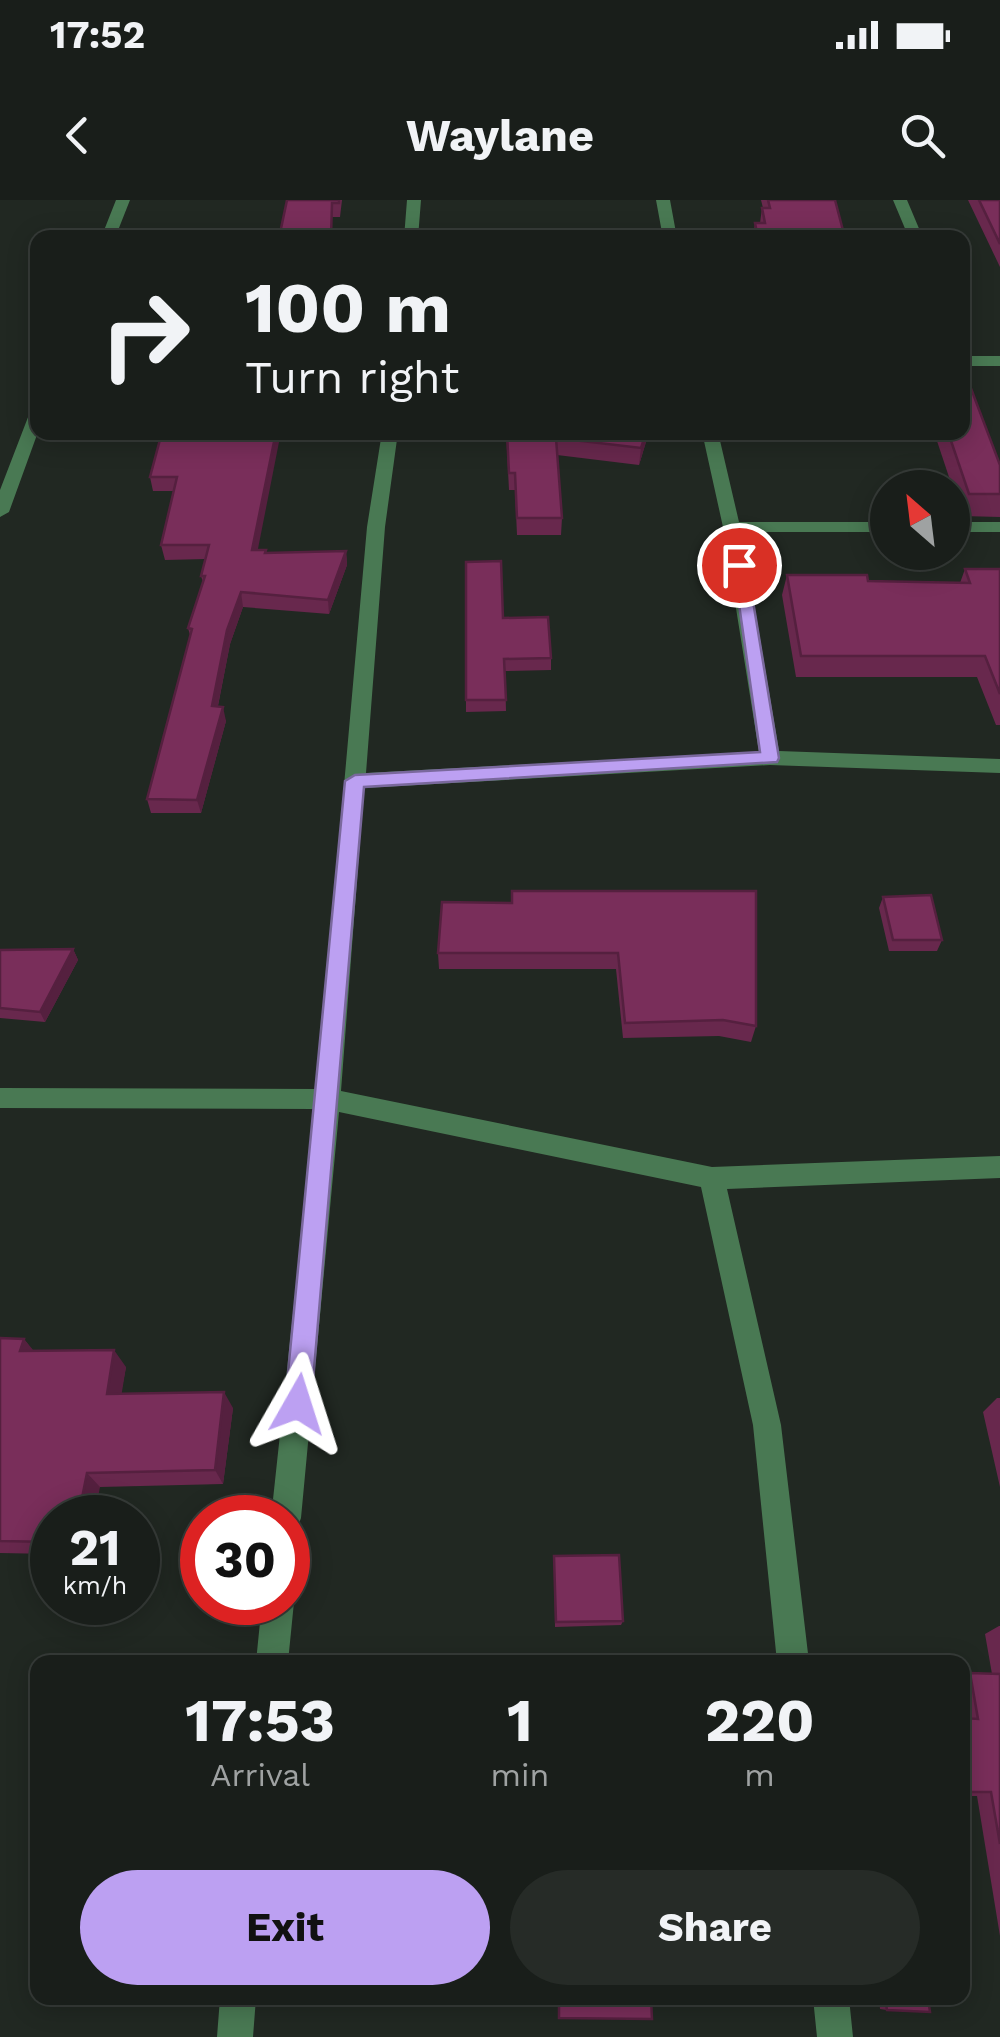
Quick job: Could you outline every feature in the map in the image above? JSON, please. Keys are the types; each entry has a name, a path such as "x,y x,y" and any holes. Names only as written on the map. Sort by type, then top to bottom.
{"street":[{"path":"111,230 123,200"},
{"path":"412,230 414,200"},
{"path":"663,200 669,230"},
{"path":"900,200 913,230"},
{"path":"970,361 1000,361"},
{"path":"0,512 30,433"},
{"path":"288,1495 328,1100 376,526 389,440"},
{"path":"712,440 732,526 770,758"},
{"path":"732,526 870,527"},
{"path":"970,527 1000,527"},
{"path":"355,781 770,758 1000,766"},
{"path":"0,1098 328,1100 712,1178 1000,1167"},
{"path":"712,1178 767,1425 792,1655"},
{"path":"273,1655 276,1625"},
{"path":"234,2037 237,2005"},
{"path":"831,2005 835,2037"}],"building":[{"path":"287,200 339,200 332,203 331,230 281,230"},
{"path":"768,200 835,200 843,230 756,230 755,223 765,223 762,208 770,208"},
{"path":"979,200 1000,200 1000,244"},
{"path":"970,386 1000,465 1000,494 970,494 970,470 961,470 951,440 970,440"},
{"path":"160,440 274,440 252,550 346,551 328,600 241,592 227,630 212,706 223,707 197,800 147,799 192,629 188,628 205,576 201,576 209,545 161,545 177,477 150,477"},
{"path":"507,440 556,440 562,518 517,518 515,473 509,473"},
{"path":"573,440 644,440 641,448"},
{"path":"501,561 503,618 548,617 551,658 504,659 506,700 466,700 466,562"},
{"path":"1000,569 1000,694 985,656 801,656 787,575 867,575 868,581 970,583 965,570"},
{"path":"512,891 756,891 756,1026 723,1020 625,1023 618,953 438,953 442,902 512,903"},
{"path":"931,895 942,940 893,940 883,897"},
{"path":"73,949 40,1012 0,1008 0,950"},
{"path":"0,1338 24,1339 20,1351 114,1350 107,1394 224,1392 215,1470 87,1473 83,1495 30,1495 30,1542 0,1541"},
{"path":"619,1555 623,1621 556,1622 554,1556"},
{"path":"970,1673 1000,1674 1000,1844 991,1792 970,1792 970,1718 978,1719"},
{"path":"559,2005 651,2005 652,2019 559,2018"},
{"path":"886,2005 929,2005 930,2012 887,2010"}],"route":[{"path":"298,1404 355,781 770,758 739,565"}]}
